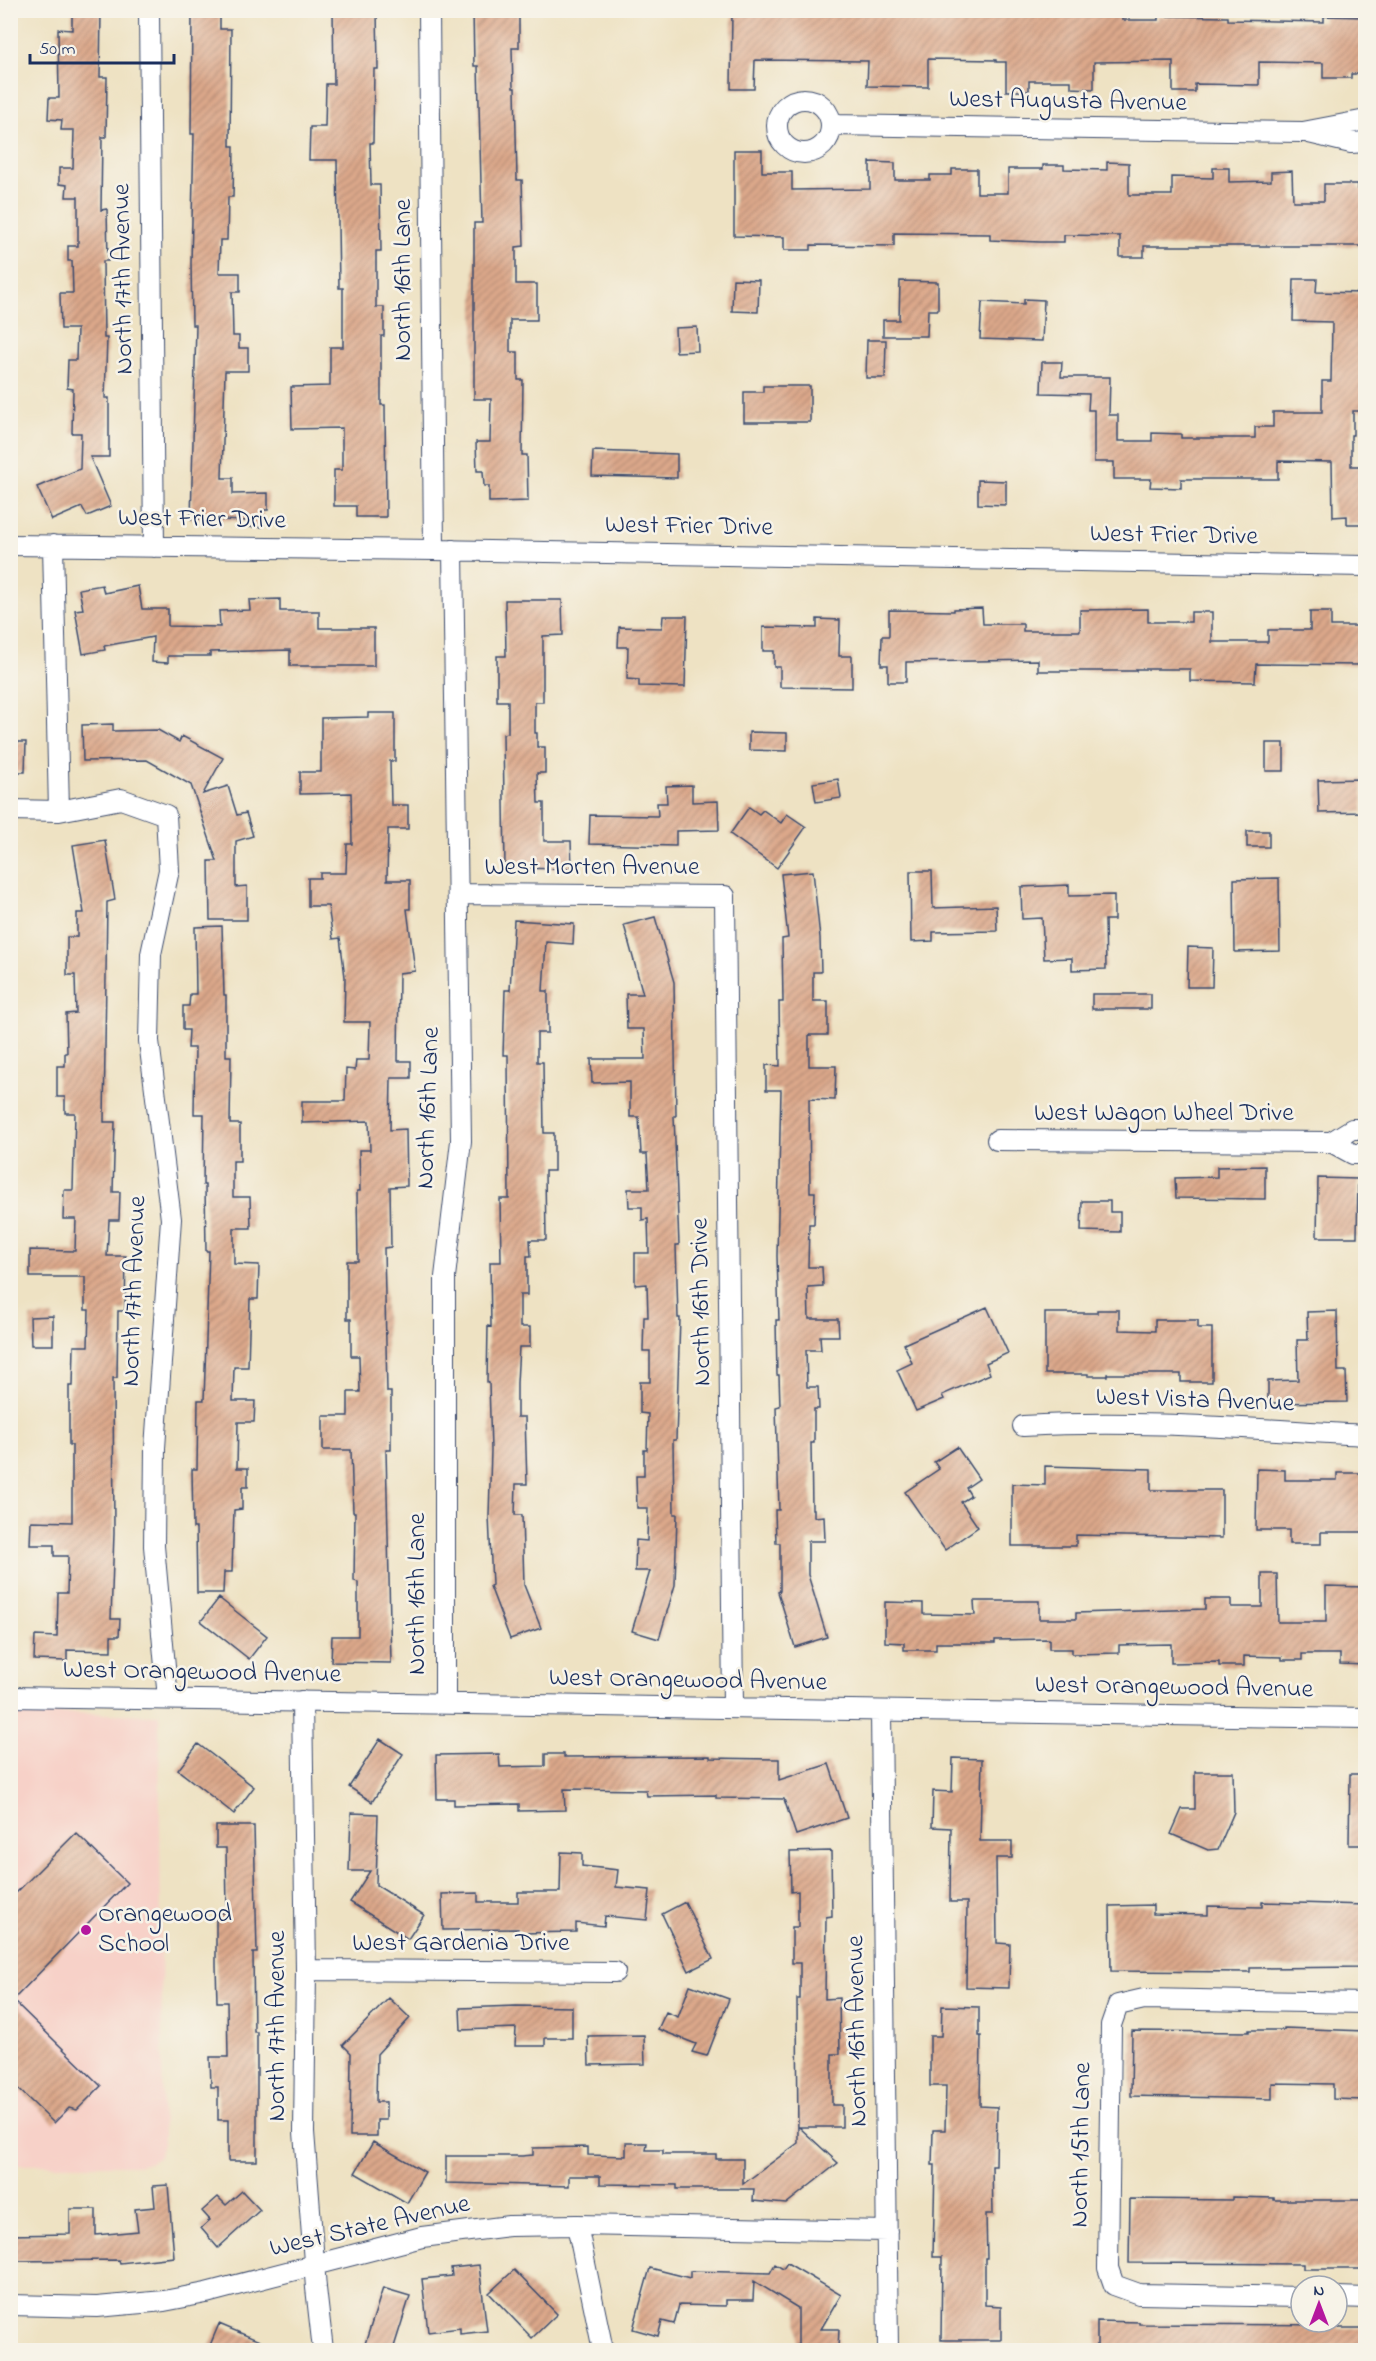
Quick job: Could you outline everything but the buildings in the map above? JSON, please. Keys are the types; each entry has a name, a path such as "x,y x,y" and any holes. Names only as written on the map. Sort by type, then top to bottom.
{"street":[{"name":"North 17th Avenue","path":"148,10 154,547"},
{"name":"North 16th Lane","path":"429,10 443,550 458,894 461,1141 445,1277 445,1703"},
{"name":"West Augusta Avenue","path":"831,125 1303,132 1365,120"},
{"name":"West Augusta Avenue","path":"1303,132 1351,143 1365,142"},
{"name":"West Frier Drive","path":"10,545 1365,566"},
{"path":"10,810 59,811 53,545"},
{"name":"North 17th Avenue","path":"59,811 120,799 166,815 169,870 151,954 149,1041 171,1219 155,1448 154,1546 168,1699"},
{"name":"West Morten Avenue","path":"458,894 725,896"},
{"name":"North 16th Drive","path":"725,896 733,1708"},
{"name":"West Wagon Wheel Drive","path":"1331,1142 1352,1129 1365,1129"},
{"name":"West Wagon Wheel Drive","path":"997,1140 1331,1142 1353,1154 1365,1154"},
{"name":"West Vista Avenue","path":"1023,1426 1068,1423 1191,1425 1365,1435"},
{"name":"West Orangewood Avenue","path":"10,1697 1365,1718"},
{"name":"North 17th Avenue","path":"302,1701 306,1970 304,2132 323,2350"},
{"name":"North 16th Avenue","path":"881,1711 888,2350"},
{"name":"West Gardenia Drive","path":"306,1970 615,1972"},
{"name":"North 15th Lane","path":"1289,2297 1139,2294 1114,2286 1108,2268 1111,2025 1118,2005 1143,1999 1365,2003"},
{"path":"577,2225 603,2350"},
{"name":"West State Avenue","path":"10,2305 96,2307 164,2301 206,2293 422,2237 509,2226 577,2225 887,2231"},
{"path":"1349,2297 1365,2298"}],"shaded area":[{"name":"Orangewood School","path":"11,1712 159,1715 163,2145 158,2158 149,2163 139,2165 11,2165"}],"place":[{"name":"Orangewood School","path":"86,1930"}]}
